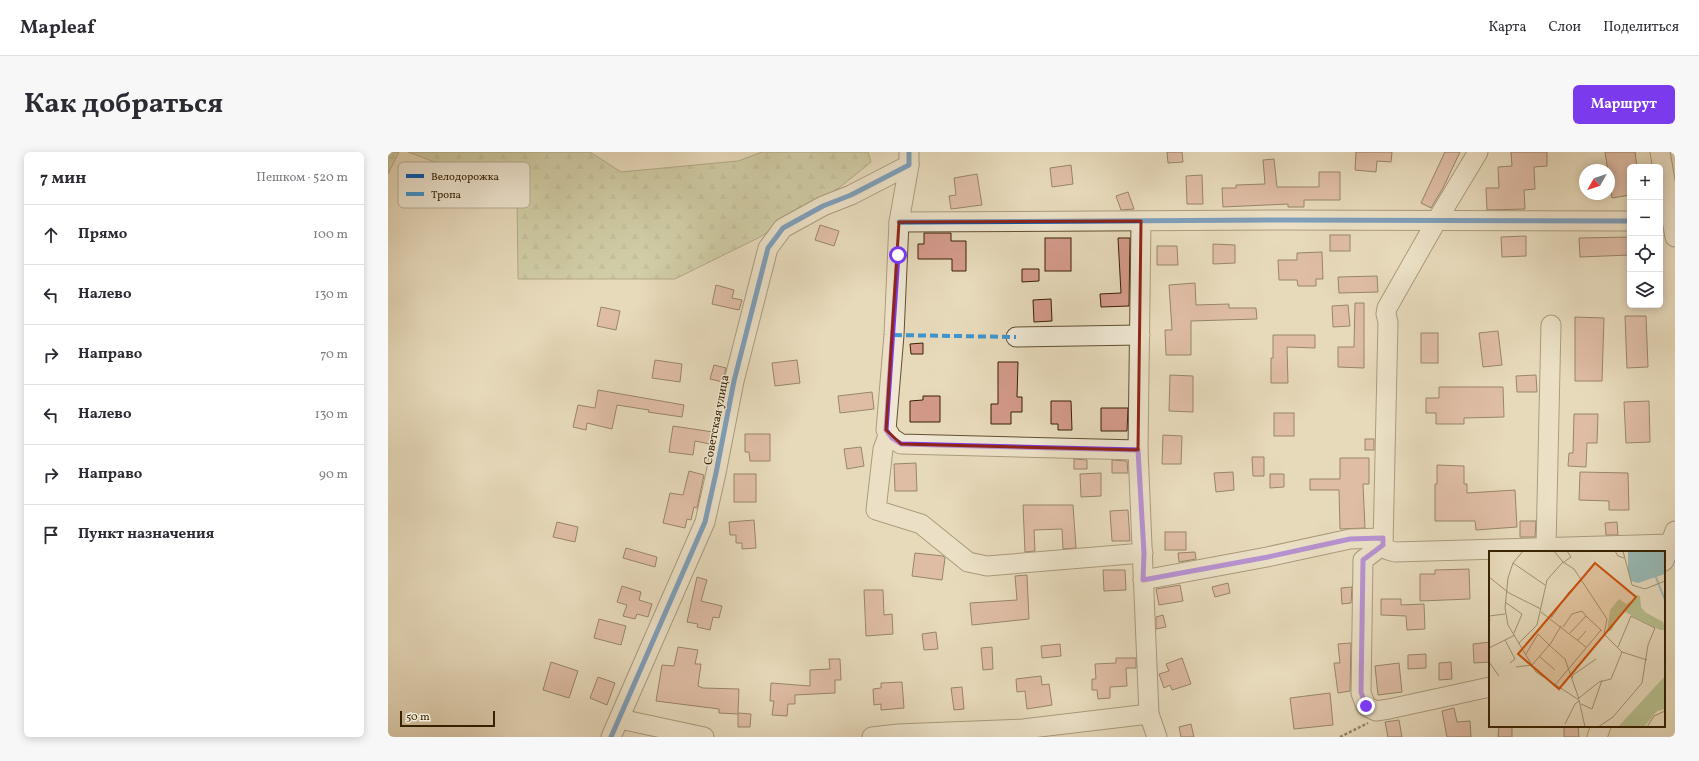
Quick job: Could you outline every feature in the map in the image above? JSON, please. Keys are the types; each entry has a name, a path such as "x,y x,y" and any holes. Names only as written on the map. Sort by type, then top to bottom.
{"street":[{"path":"1478,152 1437,220 1386,314 1388,322 1383,542 1388,550 1395,552 1671,545"},
{"path":"1660,152 1669,226"},
{"path":"907,162 899,222 894,336 886,430 889,434 901,444 1138,450"},
{"name":"Советская улица","path":"611,737 705,522 734,381 768,248 783,228 823,206 851,195 907,162"},
{"path":"899,222 1593,218 1627,221"},
{"path":"1141,221 1138,450 1144,553 1143,580 1149,714 1157,737"},
{"path":"1546,548 1551,325"},
{"path":"1016,337 1140,335"},
{"path":"889,434 883,449 876,510 921,524 968,562 987,566 1144,553"},
{"path":"1143,580 1268,557 1350,539 1383,542"},
{"path":"1383,542 1363,560 1361,692 1366,706 1376,711 1489,687"},
{"path":"872,737 898,734 1023,729 1149,714"},
{"path":"620,719 704,737"},
{"path":"1597,737 1601,727"}],"path":[{"path":"1340,737 1367,724 1376,711"}],"highlighted area":[{"path":"1141,221 1138,450 901,444 886,430 899,222"}],"green space":[{"path":"388,152 399,152 388,174"},
{"path":"408,152 590,152 621,172 738,161 762,152 868,152 871,162 840,187 758,238 675,279 518,279 517,208 530,208 530,162 435,162"}],"building":[{"path":"1167,152 1182,152 1183,162 1168,163"},
{"path":"1356,152 1392,152 1391,162 1377,161 1376,172 1355,170"},
{"path":"1445,152 1460,152 1443,188 1431,208 1421,203"},
{"path":"1511,152 1547,152 1547,166 1534,167 1535,189 1524,190 1525,209 1487,210 1486,188 1499,188 1498,167 1512,166"},
{"path":"1605,152 1635,152 1637,164 1627,164 1627,196 1615,198 1615,164 1607,164"},
{"path":"1274,159 1277,187 1319,187 1319,172 1340,172 1340,200 1304,200 1304,207 1288,207 1288,204 1223,207 1222,188 1236,188 1236,185 1265,184 1263,160"},
{"path":"1071,165 1073,184 1052,187 1050,168"},
{"path":"977,174 982,205 951,209 949,196 956,195 954,178"},
{"path":"1202,175 1203,204 1187,204 1186,176"},
{"path":"1128,192 1134,209 1121,210 1116,196"},
{"path":"820,225 839,231 834,246 815,240"},
{"path":"924,233 951,233 951,241 966,241 966,271 952,271 952,259 918,259 918,244 924,244"},
{"path":"1330,235 1350,235 1350,251 1330,251"},
{"path":"1526,236 1526,256 1502,257 1501,237"},
{"path":"1627,237 1627,255 1580,257 1579,238"},
{"path":"1045,238 1071,238 1071,271 1045,271"},
{"path":"1118,238 1130,238 1129,306 1101,307 1100,294 1121,293"},
{"path":"1213,244 1235,245 1235,263 1213,264"},
{"path":"1157,246 1177,246 1178,265 1157,265"},
{"path":"1322,252 1323,279 1316,279 1316,286 1298,286 1297,280 1279,280 1278,260 1297,260 1297,253"},
{"path":"1022,269 1039,269 1039,281 1022,282"},
{"path":"1377,276 1378,292 1339,293 1338,277"},
{"path":"1195,283 1196,305 1229,304 1229,308 1256,308 1257,319 1191,321 1191,355 1166,355 1165,330 1172,330 1169,285"},
{"path":"716,285 734,290 732,298 742,300 739,310 712,304"},
{"path":"1051,299 1052,321 1034,322 1033,300"},
{"path":"1355,303 1364,303 1364,368 1338,367 1338,347 1354,347"},
{"path":"1348,305 1350,326 1333,327 1332,306"},
{"path":"601,307 620,311 616,330 597,326"},
{"path":"1625,316 1646,316 1648,367 1627,368"},
{"path":"1575,317 1604,318 1602,381 1575,381"},
{"path":"1498,331 1502,365 1483,367 1479,333"},
{"path":"1421,333 1438,333 1438,363 1421,363"},
{"path":"1273,335 1315,335 1315,348 1287,347 1288,383 1271,383"},
{"path":"923,343 923,354 911,354 910,344"},
{"path":"655,360 682,364 680,382 652,378"},
{"path":"797,360 800,383 775,386 772,363"},
{"path":"998,362 1018,362 1017,397 1022,397 1022,412 1011,412 1011,424 991,424 991,404 998,404"},
{"path":"714,365 726,368 723,382 710,379"},
{"path":"1170,375 1193,376 1193,412 1169,411"},
{"path":"1536,375 1537,392 1517,392 1516,376"},
{"path":"1439,387 1503,387 1504,417 1464,418 1464,424 1436,424 1436,413 1426,413 1426,398 1439,398"},
{"path":"598,390 684,405 682,417 648,412 649,410 617,405 612,429 587,423 586,430 573,427 578,405 595,408"},
{"path":"872,392 874,409 840,413 838,396"},
{"path":"923,396 940,396 940,422 910,422 910,401 923,400"},
{"path":"1051,401 1071,401 1072,430 1058,430 1058,424 1051,424"},
{"path":"1649,401 1650,442 1626,443 1624,402"},
{"path":"1101,408 1128,408 1127,431 1101,431"},
{"path":"1274,413 1294,413 1294,436 1274,436"},
{"path":"1574,414 1598,414 1597,443 1587,443 1586,467 1568,466 1569,453 1573,453"},
{"path":"673,426 713,432 710,444 695,441 693,455 669,452"},
{"path":"745,434 770,434 770,461 750,461 749,452 745,452"},
{"path":"1163,435 1182,436 1181,464 1162,464"},
{"path":"1365,439 1374,439 1374,450 1365,450"},
{"path":"861,447 864,466 847,469 844,449"},
{"path":"1252,457 1264,457 1264,476 1253,476"},
{"path":"1340,458 1369,458 1369,484 1363,484 1365,528 1340,529 1339,490 1310,490 1310,479 1340,479"},
{"path":"1074,459 1087,460 1087,469 1074,469"},
{"path":"1112,460 1127,461 1128,473 1112,473"},
{"path":"916,463 917,491 895,491 894,464"},
{"path":"1437,465 1464,466 1464,484 1467,484 1467,493 1515,490 1517,527 1476,530 1475,521 1435,521 1435,484 1437,484"},
{"path":"689,471 704,475 697,508 694,507 691,520 687,519 685,528 663,523 670,493 683,495"},
{"path":"1233,472 1234,490 1216,492 1214,473"},
{"path":"1580,472 1628,473 1629,510 1609,510 1609,501 1579,500"},
{"path":"1101,473 1101,496 1081,497 1080,474"},
{"path":"734,474 756,474 756,502 734,502"},
{"path":"1270,474 1284,474 1284,487 1270,488"},
{"path":"1023,505 1073,505 1076,548 1063,549 1062,529 1034,530 1035,551 1025,552"},
{"path":"1128,510 1130,541 1112,541 1110,511"},
{"path":"754,520 756,548 742,549 742,543 736,543 736,535 730,535 729,522"},
{"path":"1520,521 1536,521 1535,537 1520,537"},
{"path":"557,522 578,527 575,542 553,537"},
{"path":"1617,522 1618,535 1606,535 1605,523"},
{"path":"1165,532 1186,532 1186,550 1165,550"},
{"path":"626,548 657,557 655,567 623,558"},
{"path":"1195,552 1196,559 1179,562 1178,553"},
{"path":"915,553 943,556 945,558 942,580 912,576"},
{"path":"1469,569 1470,599 1420,601 1420,574 1435,574 1435,570"},
{"path":"1103,570 1125,570 1126,590 1104,591"},
{"path":"1027,575 1029,619 972,625 970,603 1017,600 1015,576"},
{"path":"697,577 707,580 701,601 722,606 719,618 713,617 710,630 697,627 698,624 687,622"},
{"path":"1228,583 1230,593 1215,597 1212,587"},
{"path":"1180,585 1183,601 1159,605 1156,589"},
{"path":"622,586 641,592 639,600 652,604 648,617 637,614 635,619 623,616 627,605 617,602"},
{"path":"1352,587 1351,603 1342,604 1341,588"},
{"path":"864,590 883,590 884,615 892,614 893,634 866,636"},
{"path":"1381,599 1401,599 1401,605 1424,604 1425,629 1407,630 1406,616 1381,615"},
{"path":"1163,615 1166,627 1156,629 1156,617"},
{"path":"599,619 626,626 621,645 594,638"},
{"path":"936,632 938,649 924,650 922,634"},
{"path":"1489,642 1489,662 1474,663 1473,644"},
{"path":"1351,643 1350,691 1338,693 1334,663 1340,663 1338,644"},
{"path":"1060,644 1061,656 1042,658 1041,646"},
{"path":"678,647 698,650 695,664 701,664 698,686 703,688 739,689 738,713 751,714 750,727 738,727 738,714 719,713 719,709 656,701 662,665 674,666"},
{"path":"992,647 993,669 983,670 981,648"},
{"path":"1426,654 1426,668 1408,669 1408,655"},
{"path":"1116,658 1136,658 1136,668 1126,668 1127,686 1110,687 1110,698 1098,699 1097,690 1092,690 1092,679 1096,679 1095,664 1116,663"},
{"path":"1182,658 1191,684 1172,690 1170,685 1164,688 1159,674 1169,671 1166,664"},
{"path":"829,659 840,659 841,680 835,680 835,693 795,695 795,704 788,704 787,716 772,715 774,701 770,701 771,683 810,686 810,670 830,669"},
{"path":"551,662 578,671 569,698 543,690"},
{"path":"1451,662 1452,679 1439,680 1439,663"},
{"path":"1399,663 1402,692 1378,695 1375,666"},
{"path":"1041,676 1042,685 1049,684 1052,705 1027,709 1025,691 1017,692 1016,679"},
{"path":"598,677 615,683 607,705 590,698"},
{"path":"902,682 904,708 881,710 881,704 874,705 873,689 881,688 881,683"},
{"path":"962,687 964,709 954,710 951,688"},
{"path":"1330,693 1333,725 1294,729 1290,698"},
{"path":"1454,708 1457,722 1470,721 1471,737 1447,737 1442,711"},
{"path":"1399,720 1402,737 1388,737 1385,722"},
{"path":"1191,724 1194,737 1181,737 1179,727"},
{"path":"1499,727 1512,727 1512,737 1498,737"},
{"path":"1564,727 1578,727 1579,737 1564,737"}],"marked path":[{"path":"894,335 1016,337"}],"cycle path":[{"path":"611,737 705,522 734,381 768,248 783,228 823,206 851,195 909,165 909,152"},
{"path":"899,222 1282,220 1627,221"}],"route":[{"path":"898,255 894,336 886,430 892,438 901,444 1138,450 1144,553 1143,580 1268,557 1350,539 1383,538 1383,545 1363,560 1361,692 1366,706"}]}
